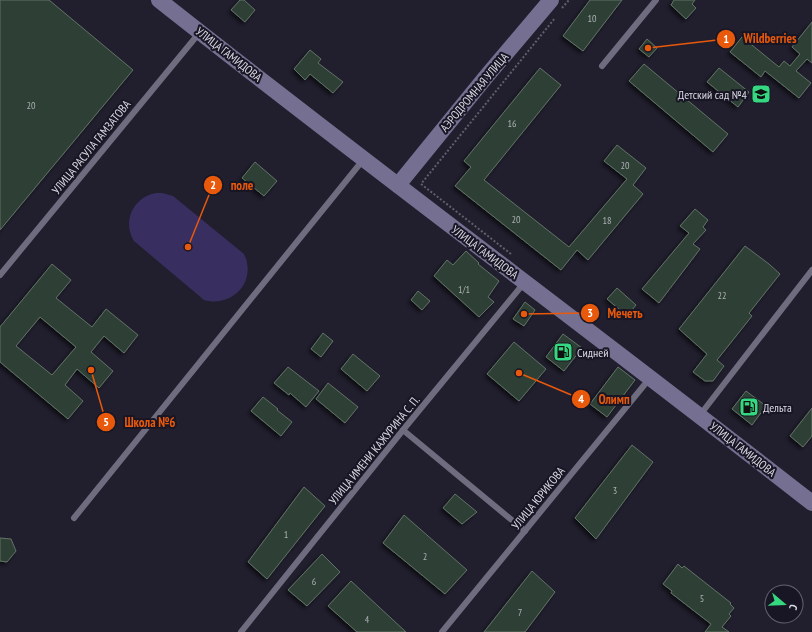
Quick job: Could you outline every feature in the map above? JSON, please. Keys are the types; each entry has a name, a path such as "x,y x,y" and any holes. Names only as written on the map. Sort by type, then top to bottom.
{"street":[{"name":"УЛИЦА ГАМИДОВА","path":"159,0 398,185 700,415 812,503"},
{"name":"АЭРОДРОМНАЯ УЛИЦА","path":"398,185 551,0"}],"lane":[{"path":"602,66 656,0"},
{"name":"УЛИЦА РАСУЛА ГАМЗАТОВА","path":"0,275 200,32"},
{"path":"74,518 364,158"},
{"path":"700,415 812,270"},
{"name":"УЛИЦА ИМЕНИ КАЖУРИНА С. П.","path":"241,632 403,430 525,282"},
{"name":"УЛИЦА ЮРИКОВА","path":"442,632 650,378"},
{"path":"403,430 525,531"}],"path":[{"path":"514,256 421,184 569,0"}],"shaded area":[{"path":"156,193 173,196 244,254 248,272 242,288 236,294 222,301 204,300 134,241 129,226 132,211 141,200 148,195"}],"building":[{"path":"0,0 49,0 133,70 0,230"},
{"path":"240,0 244,0 255,10 245,22 231,10"},
{"path":"590,0 622,0 583,51 563,36"},
{"path":"674,0 695,0 692,4 696,8 686,19 671,5"},
{"path":"812,22 812,63 807,59 796,71 811,83 799,98 765,71 761,77 730,52 742,37 779,67 784,61 790,66 800,54 792,47"},
{"path":"647,39 657,48 649,57 639,49"},
{"path":"310,50 321,59 318,63 343,82 333,93 310,74 305,80 294,69"},
{"path":"644,64 728,134 713,152 629,81"},
{"path":"540,68 561,85 484,180 569,247 627,179 604,161 617,145 646,168 633,185 643,194 588,260 577,250 561,270 455,186 471,167 464,161"},
{"path":"719,68 749,92 738,107 707,82"},
{"path":"255,162 277,181 264,196 242,178"},
{"path":"695,209 708,220 703,227 706,230 693,244 700,249 659,303 642,289 689,233 680,226"},
{"path":"745,246 780,274 749,313 752,316 717,360 724,366 713,381 705,381 693,372 707,354 679,329"},
{"path":"466,251 479,263 478,264 499,281 488,297 494,302 479,317 434,276 447,260 453,265"},
{"path":"52,264 71,280 56,298 92,327 106,309 138,335 124,353 104,336 91,352 113,371 99,388 77,369 65,385 83,401 68,419 0,362 0,327","holes":["40,317 76,347 52,375 16,346"]},
{"path":"617,288 636,305 627,316 607,299"},
{"path":"418,291 430,301 422,310 411,300"},
{"path":"525,302 535,310 524,326 513,319"},
{"path":"323,333 333,341 321,357 311,349"},
{"path":"563,334 582,348 564,371 546,357"},
{"path":"514,342 546,369 519,401 487,374"},
{"path":"353,354 380,376 367,391 341,369"},
{"path":"288,367 319,391 306,407 290,393 289,395 274,383"},
{"path":"618,367 635,380 607,417 590,404"},
{"path":"328,383 358,407 345,423 316,399"},
{"path":"746,391 766,406 752,425 732,409"},
{"path":"263,397 292,422 281,436 251,411"},
{"path":"812,408 812,436 803,447 790,436"},
{"path":"632,445 653,462 596,539 575,518"},
{"path":"304,487 325,506 267,579 248,562"},
{"path":"455,494 477,512 462,524 443,508"},
{"path":"404,515 467,570 445,594 383,543"},
{"path":"0,538 11,539 16,551 7,562 0,561"},
{"path":"322,554 340,572 307,606 288,590"},
{"path":"678,564 682,568 684,566 731,603 730,604 734,608 729,614 731,616 722,627 729,632 705,632 711,624 671,593 672,591 663,584"},
{"path":"532,571 555,592 525,632 484,632"},
{"path":"351,581 406,632 357,632 328,606"}],"place":[{"name":"Wildberries","path":"648,48"},
{"name":"Детский сад №4","path":"761,94"},
{"name":"поле","path":"188,247"},
{"name":"Мечеть","path":"524,314"},
{"name":"Сидней","path":"563,352"},
{"name":"Школа №6","path":"91,370"},
{"name":"Олимп","path":"519,373"},
{"name":"Дельта","path":"749,407"}]}
